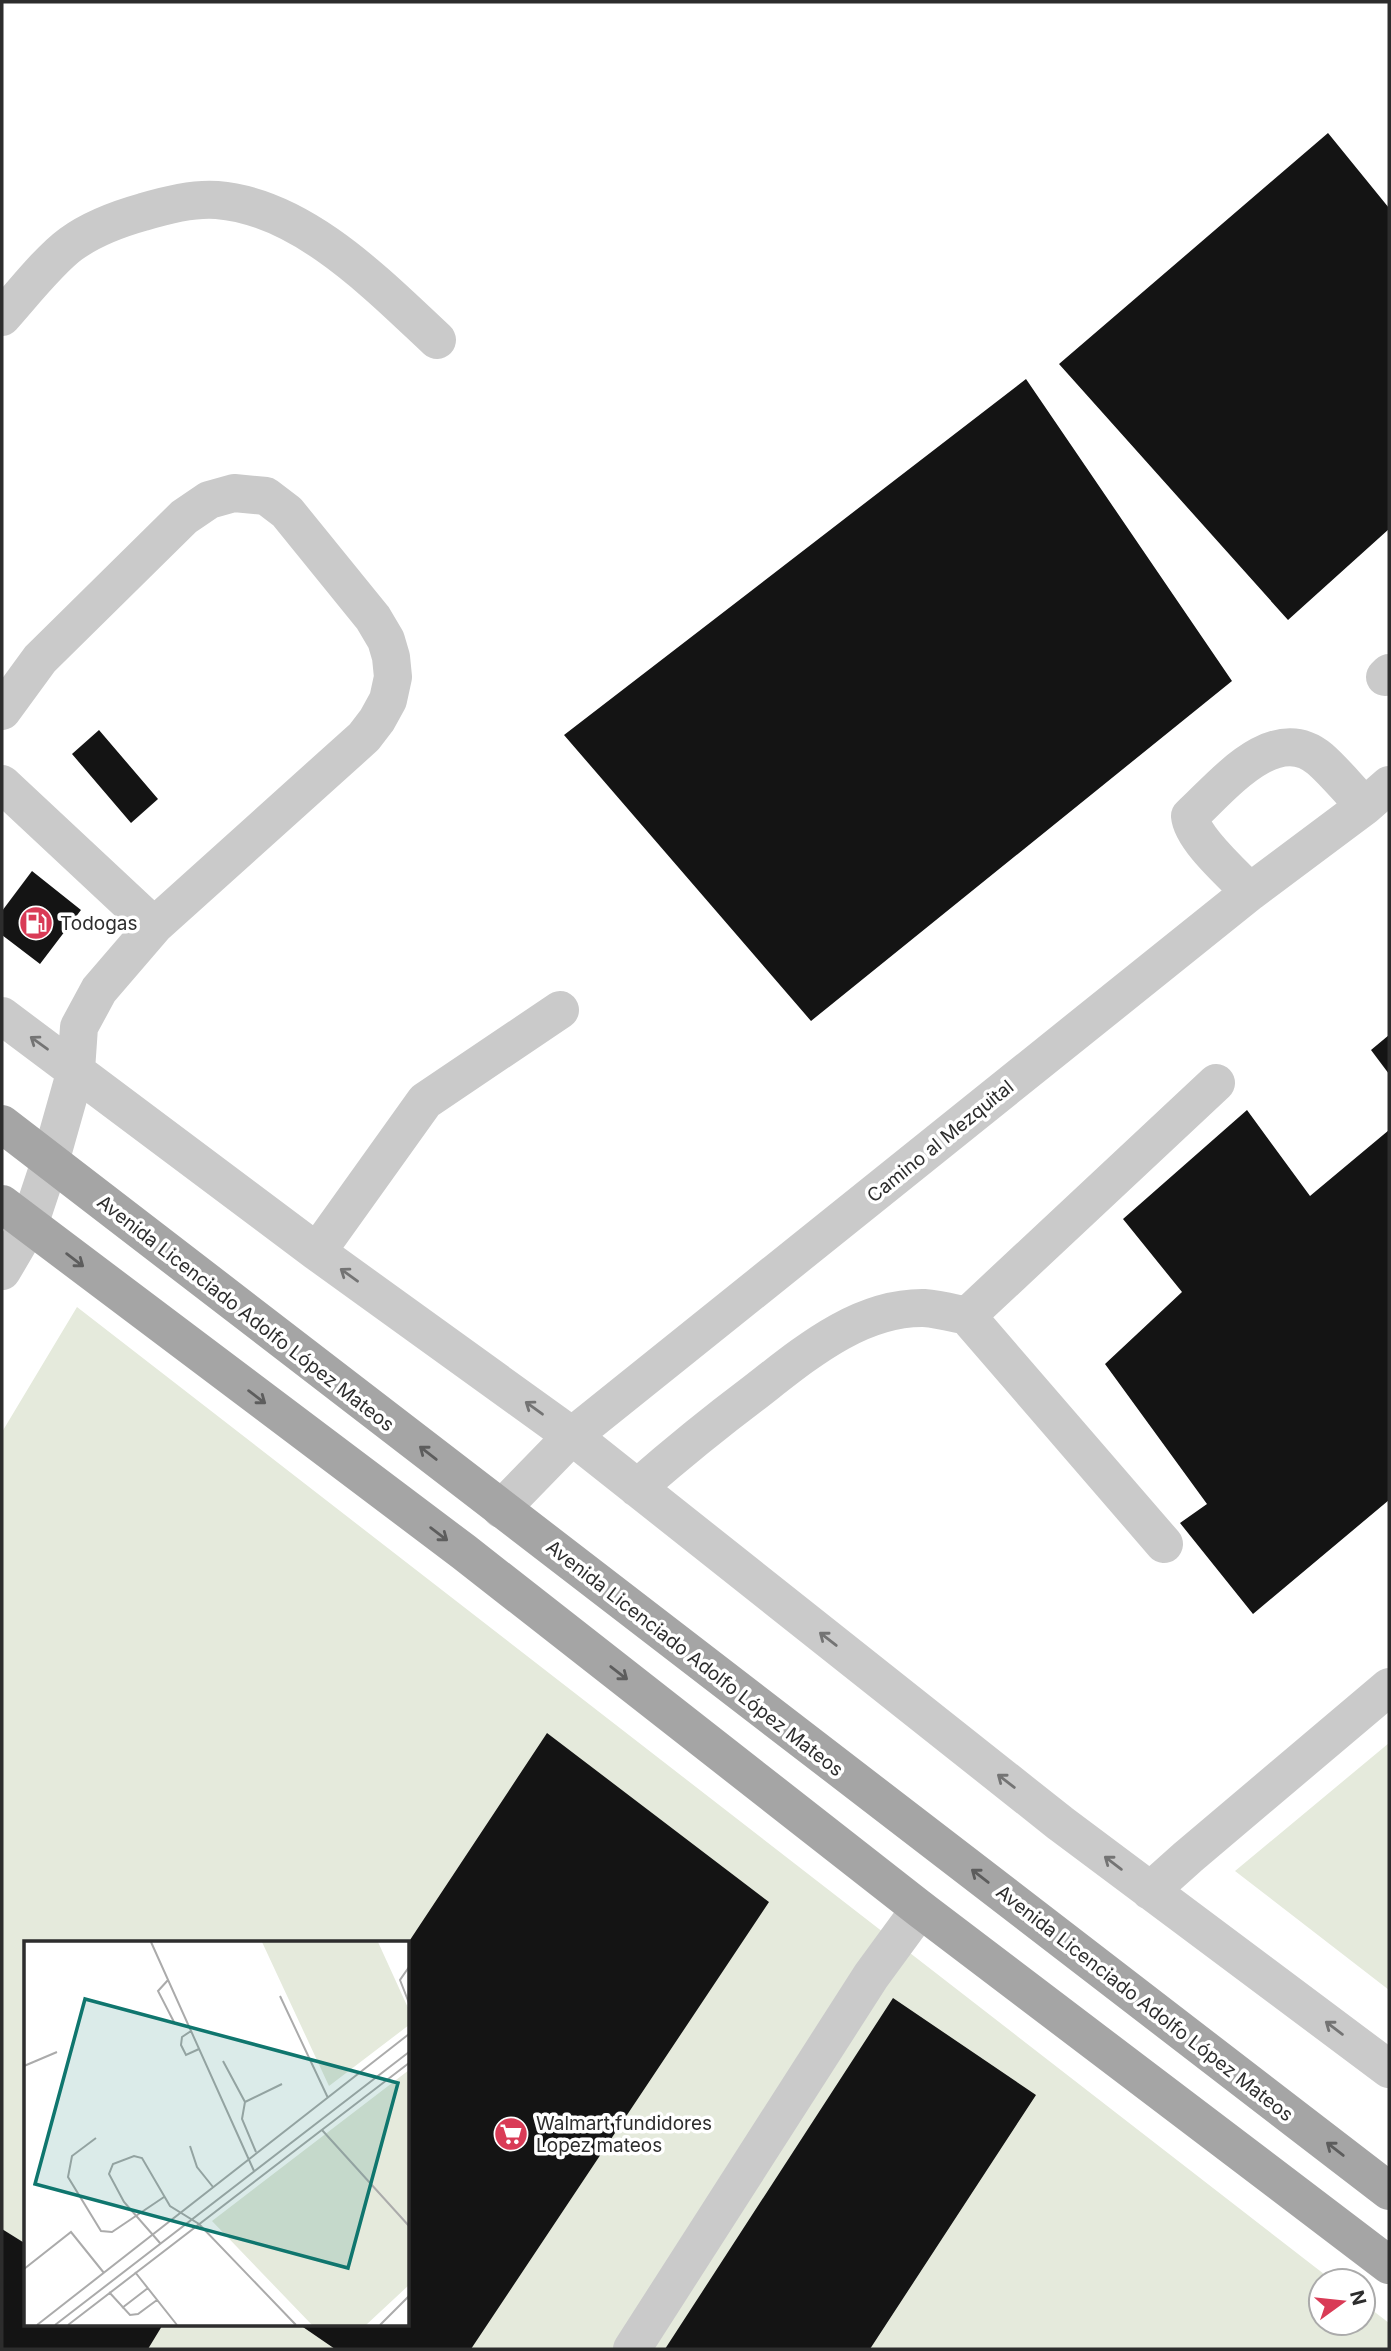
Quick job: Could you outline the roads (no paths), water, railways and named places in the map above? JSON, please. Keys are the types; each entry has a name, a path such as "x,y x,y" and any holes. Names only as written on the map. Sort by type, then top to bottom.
{"main road":[{"name":"Avenida Licenciado Adolfo López Mateos","path":"2,1124 1389,2191"},
{"path":"15,1215 464,1552 920,1909 1389,2265"}],"street":[{"path":"2,317 70,244 113,221 166,205 216,200 265,210 312,235 364,272 437,340"},
{"path":"2,711 40,659 184,517 209,500 234,493 266,496 287,512 373,618 386,640 391,657 393,677 388,700 364,737 154,926 99,990 79,1027 76,1070 50,1162 15,1215 2,1270"},
{"path":"1250,892 1191,825 1191,816 1248,762 1272,749 1297,748 1309,752 1377,795"},
{"path":"2,784 154,926"},
{"name":"Camino al Mezquital","path":"502,1509 572,1436 1250,892 1377,795"},
{"path":"317,1252 425,1101 560,1010"},
{"path":"2,1016 317,1252 572,1436 1060,1823 1389,2069"},
{"path":"967,1316 1216,1083"},
{"path":"637,1488 695,1438 814,1346 876,1316 923,1308 967,1316 1164,1544"},
{"path":"1150,1891 1389,1687"},
{"path":"632,2349 871,1976 920,1909"}],"place":[{"name":"Todogas","path":"36,923"},
{"name":"Walmart fundidores Lopez mateos","path":"511,2134"}]}
